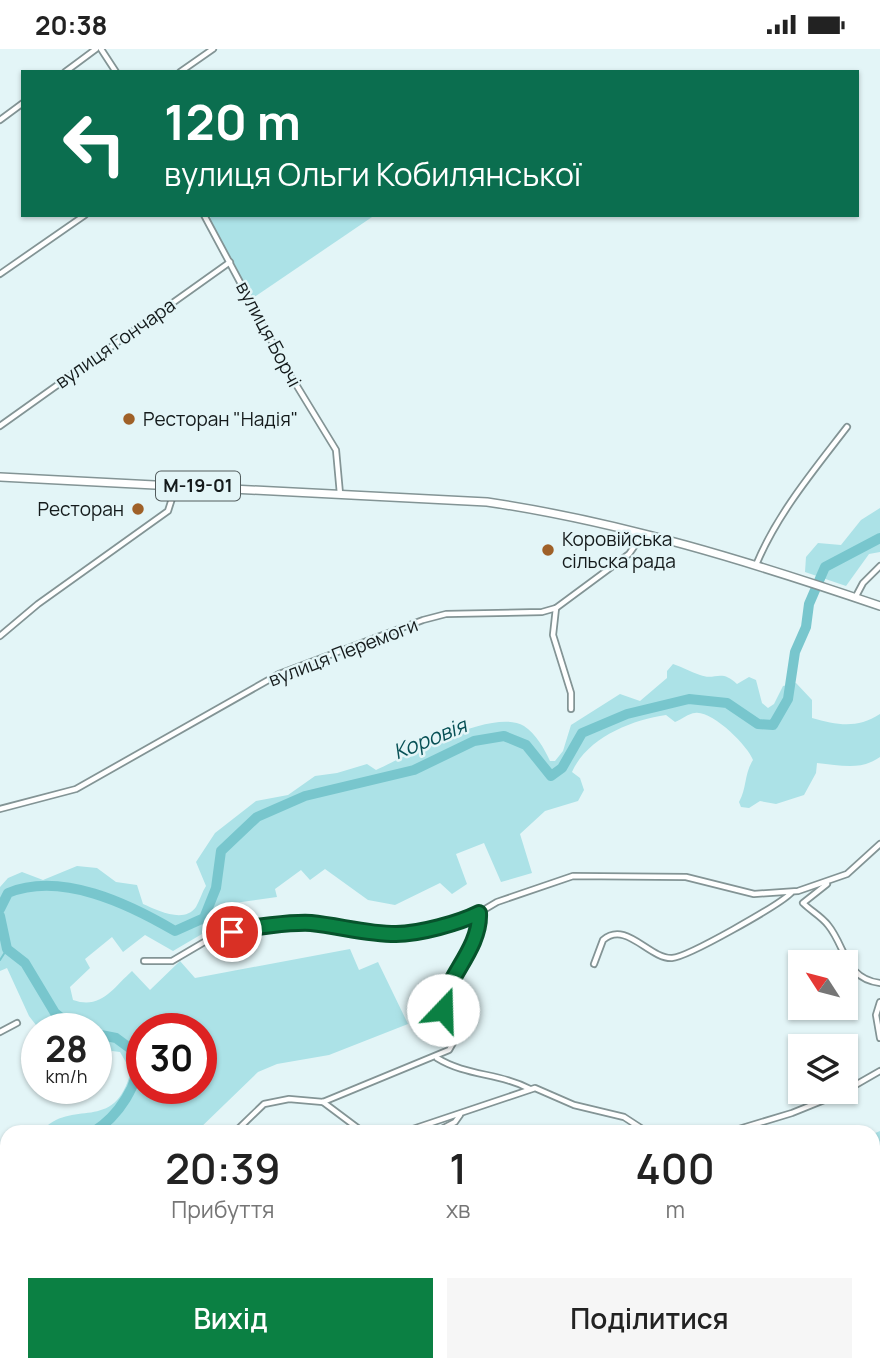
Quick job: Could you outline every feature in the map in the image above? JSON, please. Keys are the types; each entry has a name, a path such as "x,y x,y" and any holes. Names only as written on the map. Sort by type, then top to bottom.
{"main road":[{"name":"М-19-01","path":"0,477 487,502 550,511 644,533 880,606"}],"street":[{"path":"84,49 88,55"},
{"path":"68,70 98,49 114,70"},
{"path":"183,70 213,49"},
{"path":"0,120 21,104"},
{"path":"0,274 82,217"},
{"name":"вулиця Борчі","path":"205,217 291,377 336,450 340,494"},
{"name":"вулиця Гончара","path":"0,426 230,262"},
{"path":"755,566 765,542 795,497 848,427"},
{"path":"0,636 60,588 169,511 175,499 177,485"},
{"name":"вулиця Перемоги","path":"0,809 76,789 279,674 423,620 446,614 542,612 556,608 629,554 644,533"},
{"path":"855,598 863,583 880,566"},
{"path":"556,608 554,635 571,693 571,709"},
{"path":"144,961 172,961 206,941 247,928 310,923 346,931 397,934 447,926 479,913 497,902 557,879 579,875 686,877 754,894 792,892 827,883 851,872 880,844"},
{"path":"827,883 803,903 829,926 852,970 862,977 880,983"},
{"path":"594,964 603,940 613,935 626,937 665,957 678,957 739,926 792,892"},
{"path":"242,1125 264,1104 289,1099 323,1102 436,1058 452,1047 443,1000 472,947 479,913"},
{"path":"880,1002 876,1015 880,1038"},
{"path":"0,1032 17,1023"},
{"path":"436,1058 452,1068 511,1079 530,1089 542,1090 580,1107 622,1116 636,1125"},
{"path":"858,1084 880,1071"},
{"path":"427,1125 530,1089"},
{"path":"323,1102 354,1125"},
{"path":"752,1125 815,1104"},
{"path":"449,1125 460,1115"}],"shaded area":[{"path":"211,217 372,217 253,298 208,219"},
{"path":"880,508 880,552 869,554 846,586 805,572 806,557 818,543 841,545 861,520"},
{"path":"673,664 705,676 727,677 737,684 749,677 756,680 762,703 768,708 774,704 783,686 796,683 812,700 812,718 855,724 880,714 880,757 858,766 817,763 816,773 804,795 776,804 760,801 749,808 741,807 739,802 753,760 737,738 720,723 702,714 693,713 675,722 666,715 653,717 625,726 588,749 572,772 580,778 584,790 578,801 545,811 520,834 532,873 501,882 484,843 456,854 467,884 452,894 440,883 395,905 368,900 325,869 310,880 301,870 275,889 277,897 227,904 219,924 173,951 145,935 123,952 112,937 85,959 90,968 70,987 73,1000 99,1000 132,971 150,990 180,961 195,978 350,949 359,970 378,962 408,1024 329,1055 277,1064 258,1072 203,1125 49,1125 66,1116 103,1109 114,1103 126,1085 126,1104 217,1104 217,1013 126,1013 126,1062 120,1052 112,1051 112,1013 28,1013 7,968 0,971 0,887 8,878 22,872 43,880 77,866 97,868 116,882 137,885 143,904 170,914 185,915 196,907 206,886 196,862 215,833 256,801 288,795 315,776 367,764 376,770 450,736 492,723 510,722 524,726 539,742 550,761 555,761 563,751 571,725 620,694 640,701 667,678 667,671"}],"waterway":[{"name":"Коровія","path":"0,909 8,893 29,887 72,888 116,901 175,931 204,918 216,888 221,851 257,817 305,796 414,770 474,741 504,736 526,745 551,776 562,768 582,733 627,714 689,699 727,703 758,724 773,725 788,699 795,652 806,627 809,604 825,567 880,538"},
{"name":"Коровія","path":"0,916 7,949 25,963 55,1013"},
{"path":"0,960 7,949"},
{"name":"Коровія","path":"103,1125 126,1099 138,1066 139,1055 112,1037"}],"place":[{"name":"Ресторан \"Надія\"","path":"129,419"},
{"name":"Ресторан","path":"138,509"},
{"name":"Коровійська сільска рада","path":"548,550"}],"route":[{"path":"232,932 247,928 310,923 346,931 400,934 453,924 479,913 475,939 444,997 443,1010"}]}
